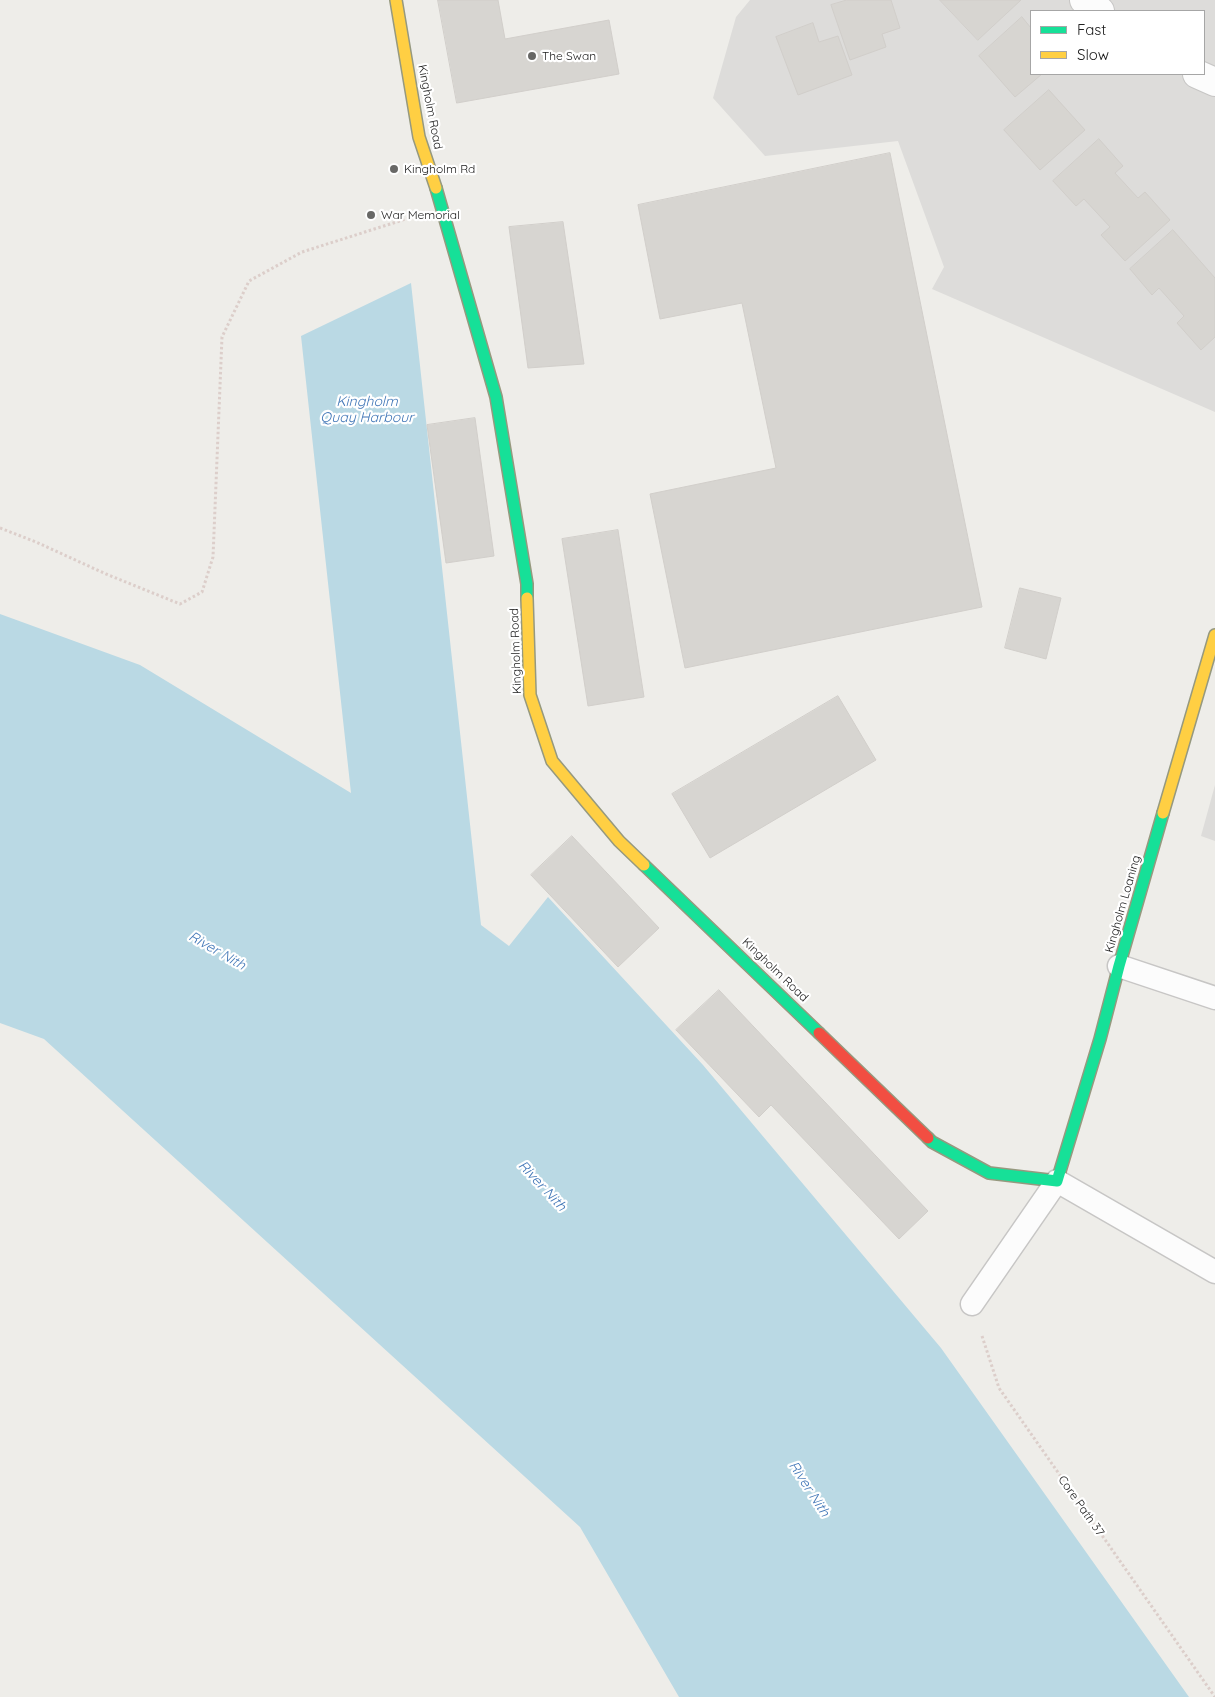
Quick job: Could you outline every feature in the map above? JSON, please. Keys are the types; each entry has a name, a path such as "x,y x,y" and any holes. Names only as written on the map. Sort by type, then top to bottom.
{"main road":[{"name":"Kingholm Road","path":"396,0 419,137 442,207 496,397 527,584 530,695 552,761 619,841 932,1142 989,1173 1057,1181"},
{"name":"Kingholm Loaning","path":"1057,1181 1100,1039 1119,966 1215,635"}],"street":[{"path":"1084,0 1099,10"},
{"path":"1199,75 1215,82"}],"lane":[{"path":"1119,966 1215,998"},
{"path":"972,1304 1057,1181 1215,1272"}],"path":[{"path":"0,528 180,604 202,592 213,557 222,337 249,281 302,252 442,207"},
{"name":"Core Path 37","path":"972,1304 999,1388 1215,1697"}],"shaded area":[{"path":"750,0 1215,0 1215,412 932,289 944,267 898,141 765,156 713,98 736,17"},
{"path":"1215,785 1215,841 1201,836"}],"water":[{"path":"411,283 481,925 509,946 548,897 703,1065 941,1348 1189,1697 679,1697 580,1527 44,1039 0,1023 0,614 140,665 351,793 301,336"}],"building":[{"name":"The Swan","path":"438,0 498,0 505,39 609,20 619,74 457,103"},
{"path":"847,0 891,0 900,28 882,34 886,47 850,60 831,5"},
{"path":"940,0 1021,0 978,40"},
{"path":"1022,17 1030,27 1030,75 1041,75 1015,97 979,56"},
{"path":"813,23 819,42 838,36 852,75 798,95 776,37"},
{"path":"1049,90 1085,130 1040,170 1004,130"},
{"path":"1099,139 1123,166 1115,173 1138,198 1145,192 1170,220 1125,261 1101,235 1110,227 1084,199 1076,206 1053,181"},
{"path":"890,153 982,607 685,668 650,494 776,468 742,303 660,319 638,205"},
{"path":"563,222 584,364 528,368 509,227"},
{"path":"1173,230 1215,278 1215,337 1201,350 1177,323 1184,316 1159,288 1152,295 1130,269"},
{"path":"475,418 494,556 446,563 427,425"},
{"path":"618,530 644,697 588,706 562,539"},
{"path":"1020,588 1061,598 1046,659 1005,648"},
{"path":"838,696 876,760 710,858 672,794"},
{"path":"572,836 659,928 618,967 531,875"},
{"path":"719,990 928,1211 899,1239 771,1105 759,1117 676,1030"}],"traffic: fast":[{"path":"436,188 496,397 527,584 527,598"},
{"path":"928,1138 989,1173 1057,1181 1100,1039 1163,813"},
{"path":"644,865 819,1033"}],"traffic: slow":[{"path":"396,0 419,137 436,188"},
{"path":"527,598 530,695 552,761 619,841 644,865"},
{"path":"1163,813 1215,635"}],"traffic: jam":[{"path":"819,1033 928,1138"}],"place":[{"name":"The Swan","path":"532,56"},
{"name":"Kingholm Rd","path":"394,169"},
{"name":"War Memorial","path":"371,215"}],"water label":[{"name":"Kingholm Quay Harbour","path":"367,410"},
{"name":"River Nith","path":"217,951"},
{"name":"River Nith","path":"542,1186"},
{"name":"River Nith","path":"809,1489"}]}
